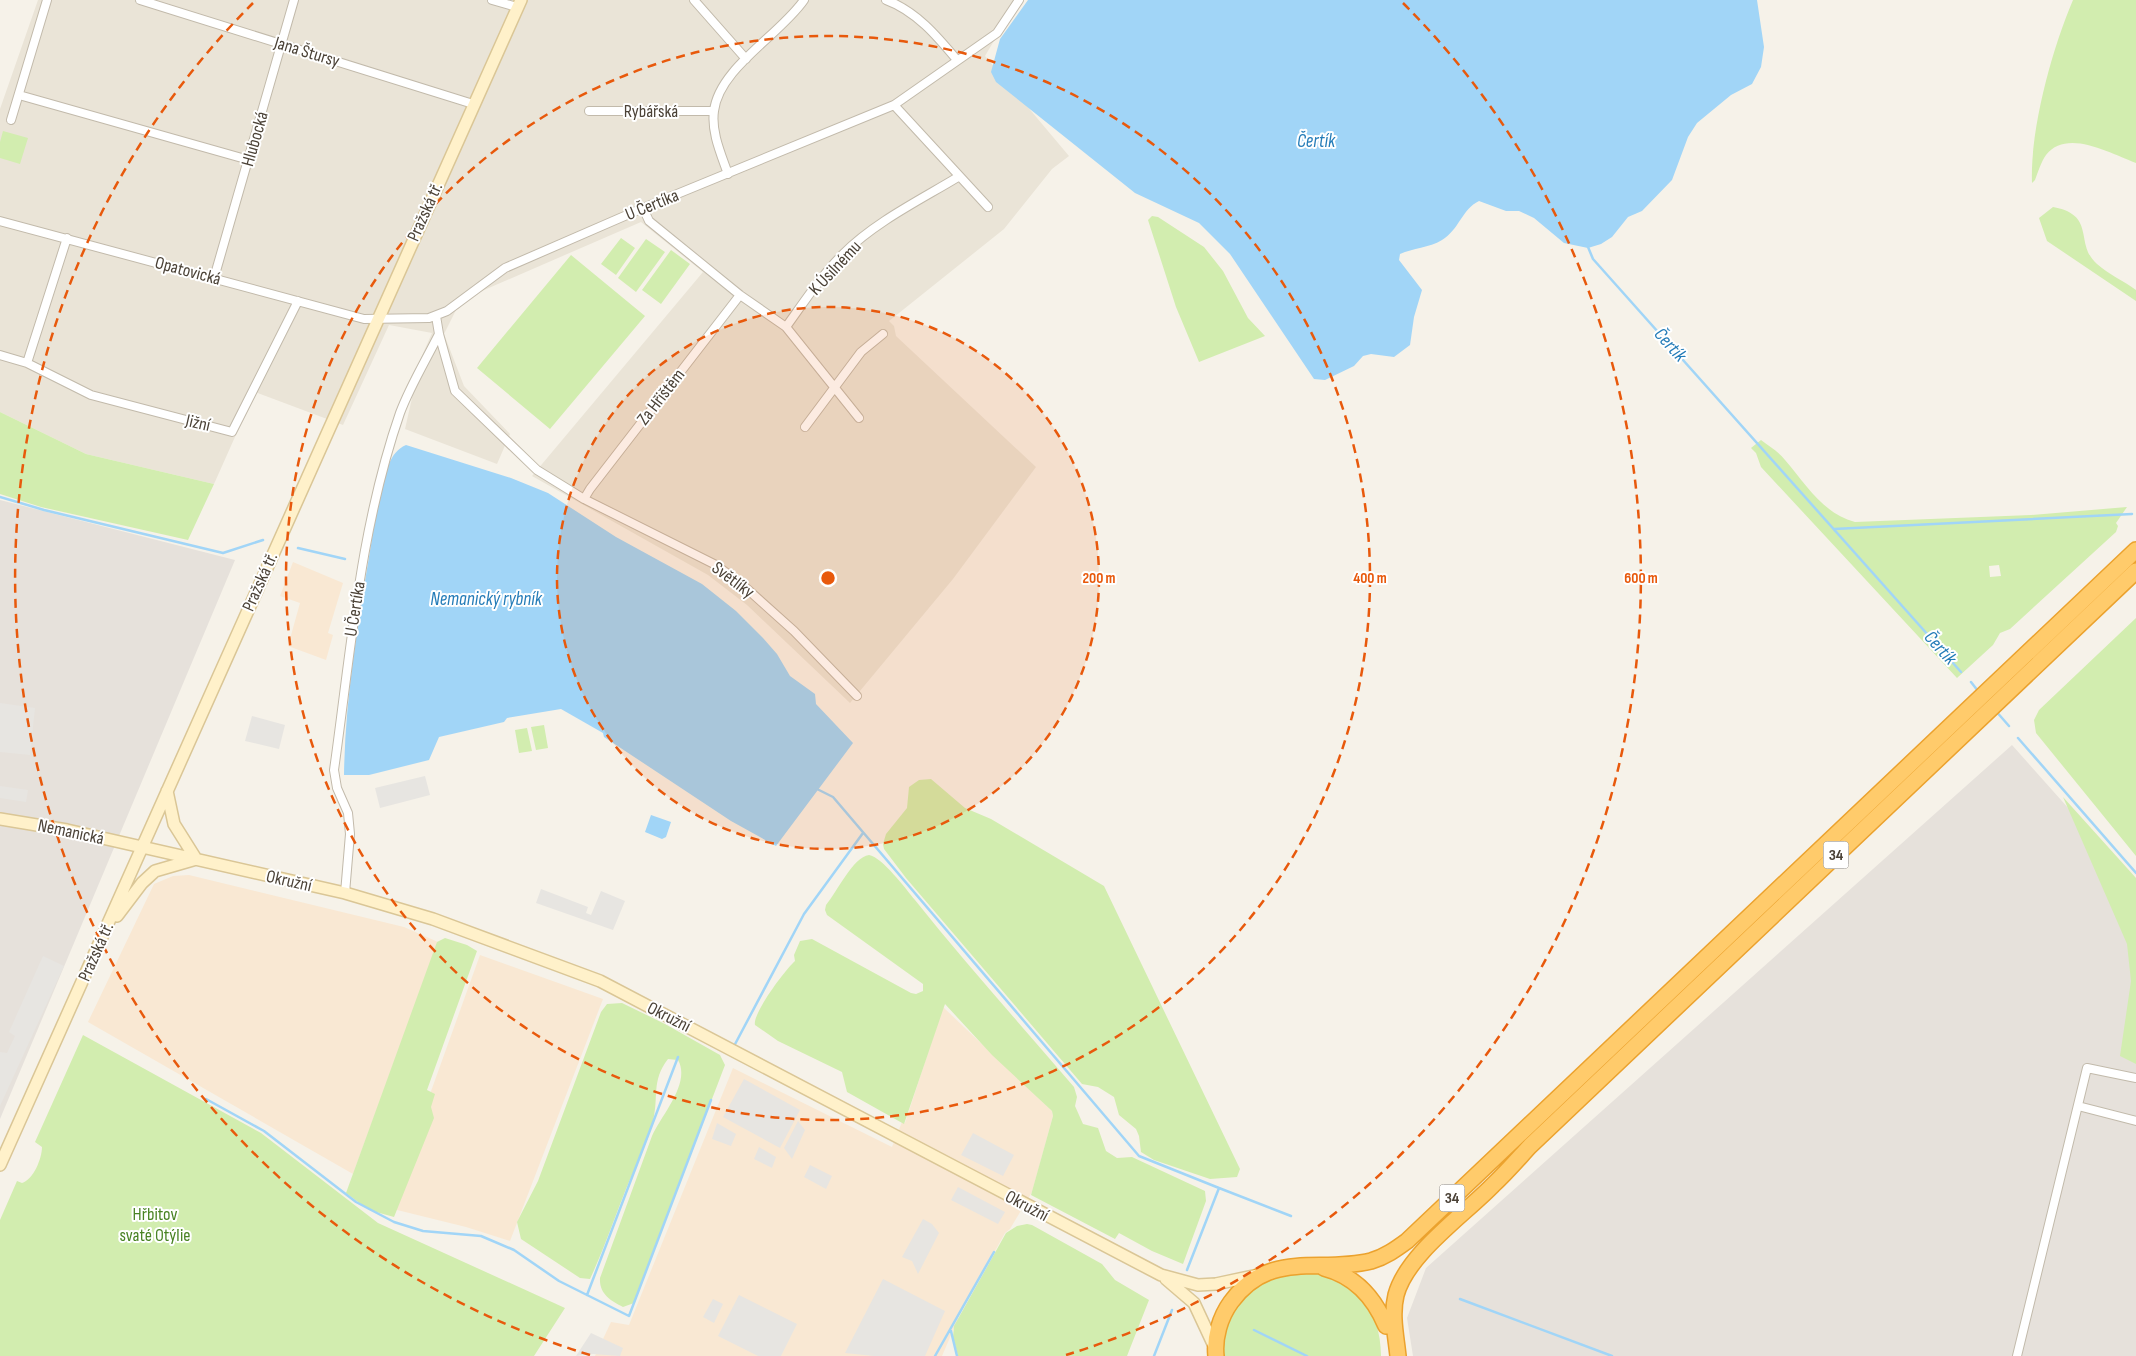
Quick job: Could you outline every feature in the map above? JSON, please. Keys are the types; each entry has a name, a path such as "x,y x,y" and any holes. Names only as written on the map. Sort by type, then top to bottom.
{"highway":[{"name":"34","path":"1216,1353 1217,1334 1228,1306 1249,1283 1262,1274 1289,1266 1318,1266 1371,1261 1382,1257 1407,1241 2001,688 2105,579 2136,550"},
{"name":"34","path":"2001,688 2112,594 2136,571"},
{"name":"34","path":"1530,1146 1963,724"},
{"path":"1386,1326 1387,1294 1393,1277 1403,1263 1493,1176 1530,1146"},
{"path":"1398,1356 1394,1308 1402,1279 1434,1242 1530,1146"},
{"name":"34","path":"1318,1266 1347,1277 1360,1286 1380,1311 1386,1326 1388,1356"}],"main road":[{"name":"Pražská tř.","path":"0,1165 519,4"},
{"path":"106,930 150,874 196,859 174,824 167,791"},
{"name":"Nemanická","path":"0,819 67,830 142,847"},
{"name":"Okružní","path":"142,847 345,893 433,919 600,982 1161,1275 1194,1303 1216,1353"},
{"name":"Okružní","path":"1161,1275 1204,1285 1262,1274"}],"street":[{"path":"11,120 47,0"},
{"name":"Jana Štursy","path":"140,0 474,104"},
{"name":"Hlubocká","path":"214,278 294,0"},
{"path":"492,0 519,4"},
{"path":"694,0 746,59"},
{"path":"728,174 715,137 714,111 723,86 746,59 794,15 804,0"},
{"path":"886,0 903,6 923,22 957,60"},
{"name":"U Čertíka","path":"436,316 505,268 643,208 894,105 997,33 1019,0"},
{"path":"19,95 249,160"},
{"path":"894,105 937,149 958,177 988,207"},
{"name":"Rybářská","path":"588,111 714,111"},
{"name":"K Úsilnému","path":"786,327 819,281 844,253 880,225 958,177"},
{"path":"643,208 649,221 740,295 786,327 859,418"},
{"name":"Opatovická","path":"0,221 364,319 418,319 436,316"},
{"path":"27,363 67,238"},
{"name":"Za Hřištěm","path":"584,499 740,295"},
{"name":"Jižní","path":"0,355 27,363 91,395 232,432 298,301"},
{"path":"436,316 439,334 456,391 537,470 584,499"},
{"name":"U Čertíka","path":"345,893 350,834 348,813 337,788 334,770 348,650 366,545 401,411 439,334"},
{"path":"805,427 836,388 861,352 883,334"},
{"name":"Světlíky","path":"584,499 716,565 745,587 794,631 857,696"},
{"path":"2017,1356 2087,1068 2136,1078"},
{"path":"2078,1106 2136,1121"}],"shaded area":[{"path":"38,0 1018,0 985,56 1069,156 1052,169 1004,229 889,321 894,326 896,336 1036,467 953,579 850,703 747,605 708,575 532,476 703,272 641,222 475,294 456,310 444,334 464,386 510,434 497,464 405,429 421,358 432,333 389,325 343,425 255,392 214,484 86,454 0,412 0,109"},
{"path":"0,500 235,560 0,1119"},
{"path":"293,562 343,583 328,633 333,635 326,660 288,646 300,603 280,596"},
{"path":"0,703 35,708 30,755 0,752"},
{"path":"252,716 285,725 279,749 245,741"},
{"path":"2012,745 2136,884 2136,1356 1413,1356 1407,1318 1426,1268"},
{"path":"425,776 430,795 380,808 375,788"},
{"path":"0,786 28,790 26,802 0,798"},
{"path":"189,875 404,927 438,942 353,1174 88,1022 154,884 173,876"},
{"path":"541,889 588,907 586,913 591,915 601,891 625,901 613,930 536,903"},
{"path":"480,955 603,999 510,1241 466,1227 389,1208"},
{"path":"43,956 64,966 0,1106 0,1052 7,1053 15,1036 9,1032"},
{"path":"943,1007 1052,1111 1053,1116 1032,1192 1010,1229 1005,1233 960,1314 942,1356 595,1356 611,1322 629,1325 733,1068 892,1147 902,1122 905,1123"},
{"path":"744,1079 800,1110 780,1148 723,1117"},
{"path":"798,1121 805,1130 792,1159 784,1148"},
{"path":"717,1123 736,1134 731,1146 712,1139"},
{"path":"973,1133 1014,1155 1003,1176 961,1155"},
{"path":"759,1147 776,1157 772,1168 754,1159"},
{"path":"810,1165 832,1176 826,1189 804,1177"},
{"path":"958,1187 1005,1212 998,1224 951,1200"},
{"path":"923,1219 932,1224 939,1233 918,1274 912,1261 902,1257"},
{"path":"883,1279 945,1311 925,1356 874,1356 845,1353"},
{"path":"739,1295 797,1324 781,1356 758,1356 718,1336"},
{"path":"713,1299 723,1304 714,1323 703,1317"},
{"path":"591,1333 623,1348 620,1356 593,1354 576,1356"}],"green space":[{"path":"2073,0 2136,0 2136,163 2102,149 2077,143 2065,144 2055,147 2046,155 2032,183 2032,162 2044,90 2057,42"},
{"path":"3,131 28,138 20,164 0,158 0,142"},
{"path":"2053,207 2067,211 2075,216 2083,231 2090,256 2101,268 2136,290 2136,301 2047,241 2039,218"},
{"path":"1152,216 1158,217 1204,247 1223,271 1248,318 1265,336 1199,362 1176,307 1148,220"},
{"path":"621,238 635,248 616,275 601,264"},
{"path":"646,239 665,252 636,292 618,278"},
{"path":"671,250 690,264 661,304 642,290"},
{"path":"571,255 645,316 550,429 477,368"},
{"path":"0,412 86,454 214,484 188,540 41,507 0,494"},
{"path":"1761,440 1774,449 1783,457 1815,497 1833,512 1855,522 2031,515 2127,507 2116,523 2118,526 2116,532 2010,629 2000,633 1993,645 1957,678 1761,467 1756,453 1751,448","holes":["1999,565 2001,576 1990,577 1989,566"]},
{"path":"2136,618 2136,856 2036,733 2034,720 2039,710"},
{"path":"544,725 548,748 536,750 531,727"},
{"path":"527,728 532,751 519,753 515,730"},
{"path":"931,779 965,808 991,819 1104,886 1240,1169 1237,1177 1210,1179 1154,1160 1141,1152 1136,1129 1119,1115 1114,1097 1098,1087 1082,1084 906,878 884,849 883,844 886,834 907,808 909,787 919,780"},
{"path":"2063,797 2136,878 2136,1064 2120,1056 2131,981 2127,944"},
{"path":"869,855 880,861 894,874 974,971 1074,1087 1077,1097 1075,1106 1083,1124 1098,1128 1106,1151 1117,1158 1132,1157 1205,1191 1206,1201 1183,1264 1152,1251 1119,1233 1115,1239 1031,1195 1053,1116 1052,1111 992,1055 945,1004 904,1124 847,1092 842,1072 778,1041 755,1025 755,1019 764,1002 777,982 795,961 794,955 800,941 812,939 911,993 916,994 923,991 923,984 827,915 825,910 826,905 851,868 863,857"},
{"path":"445,938 467,945 477,951 427,1090 435,1094 431,1107 434,1118 394,1217 369,1210 346,1193 437,942"},
{"path":"622,1003 665,1024 720,1055 725,1065 634,1303 623,1307 604,1293 601,1288 600,1278 652,1136 678,1088 681,1069 678,1060 668,1059 659,1075 655,1112 650,1130 590,1279 580,1278 521,1239 517,1222 538,1181 601,1012 607,1004"},
{"name":"Hřbitov svaté Otýlie","path":"83,1035 261,1133 378,1223 565,1308 534,1356 0,1356 0,1220 17,1181 22,1183 26,1181 36,1168 42,1147 35,1142"},
{"path":"1027,1224 1102,1264 1115,1280 1149,1300 1127,1356 958,1356 953,1337 954,1326 1006,1233 1017,1226"},
{"path":"1310,1271 1340,1281 1362,1299 1376,1324 1380,1339 1381,1356 1221,1356 1226,1322 1245,1293 1275,1275"}],"water":[{"name":"Čertík","path":"1028,0 1757,0 1764,47 1761,67 1752,84 1731,95 1697,123 1688,137 1672,180 1642,211 1628,217 1612,237 1601,244 1588,248 1564,243 1534,218 1519,211 1506,211 1479,201 1468,209 1448,236 1432,245 1400,254 1399,260 1422,290 1414,317 1410,345 1394,357 1371,354 1363,356 1354,366 1325,380 1314,379 1230,254 1199,223 1135,193 996,82 991,72 1000,39"},
{"name":"Nemanický rybník","path":"406,445 511,478 548,493 616,537 702,584 736,611 763,638 777,654 790,676 815,694 816,704 853,743 776,846 731,821 604,737 603,733 561,709 507,718 504,722 439,737 429,760 369,775 344,775 352,666 377,509 389,464 400,448"},
{"path":"651,815 671,822 666,837 662,839 645,832"}],"waterway":[{"name":"Čertík","path":"1588,247 1593,259 1961,672"},
{"path":"0,497 44,510 223,553 263,540"},
{"path":"1834,529 2132,514"},
{"path":"298,548 345,559"},
{"name":"Čertík","path":"1971,682 1978,691"},
{"name":"Čertík","path":"1995,710 2009,726"},
{"name":"Čertík","path":"2018,738 2136,873"},
{"path":"817,789 833,797 1139,1156 1219,1188 1187,1270"},
{"path":"733,1048 804,914 863,833"},
{"path":"587,1295 678,1057"},
{"path":"206,1099 264,1131 356,1202 394,1222 423,1231 481,1236 514,1250 559,1281 629,1316 711,1100"},
{"path":"1219,1188 1291,1216"},
{"path":"935,1356 994,1252"},
{"path":"1460,1299 1612,1356"},
{"path":"1154,1356 1172,1310"},
{"path":"1254,1330 1307,1356"},
{"path":"951,1331 957,1356"}]}
